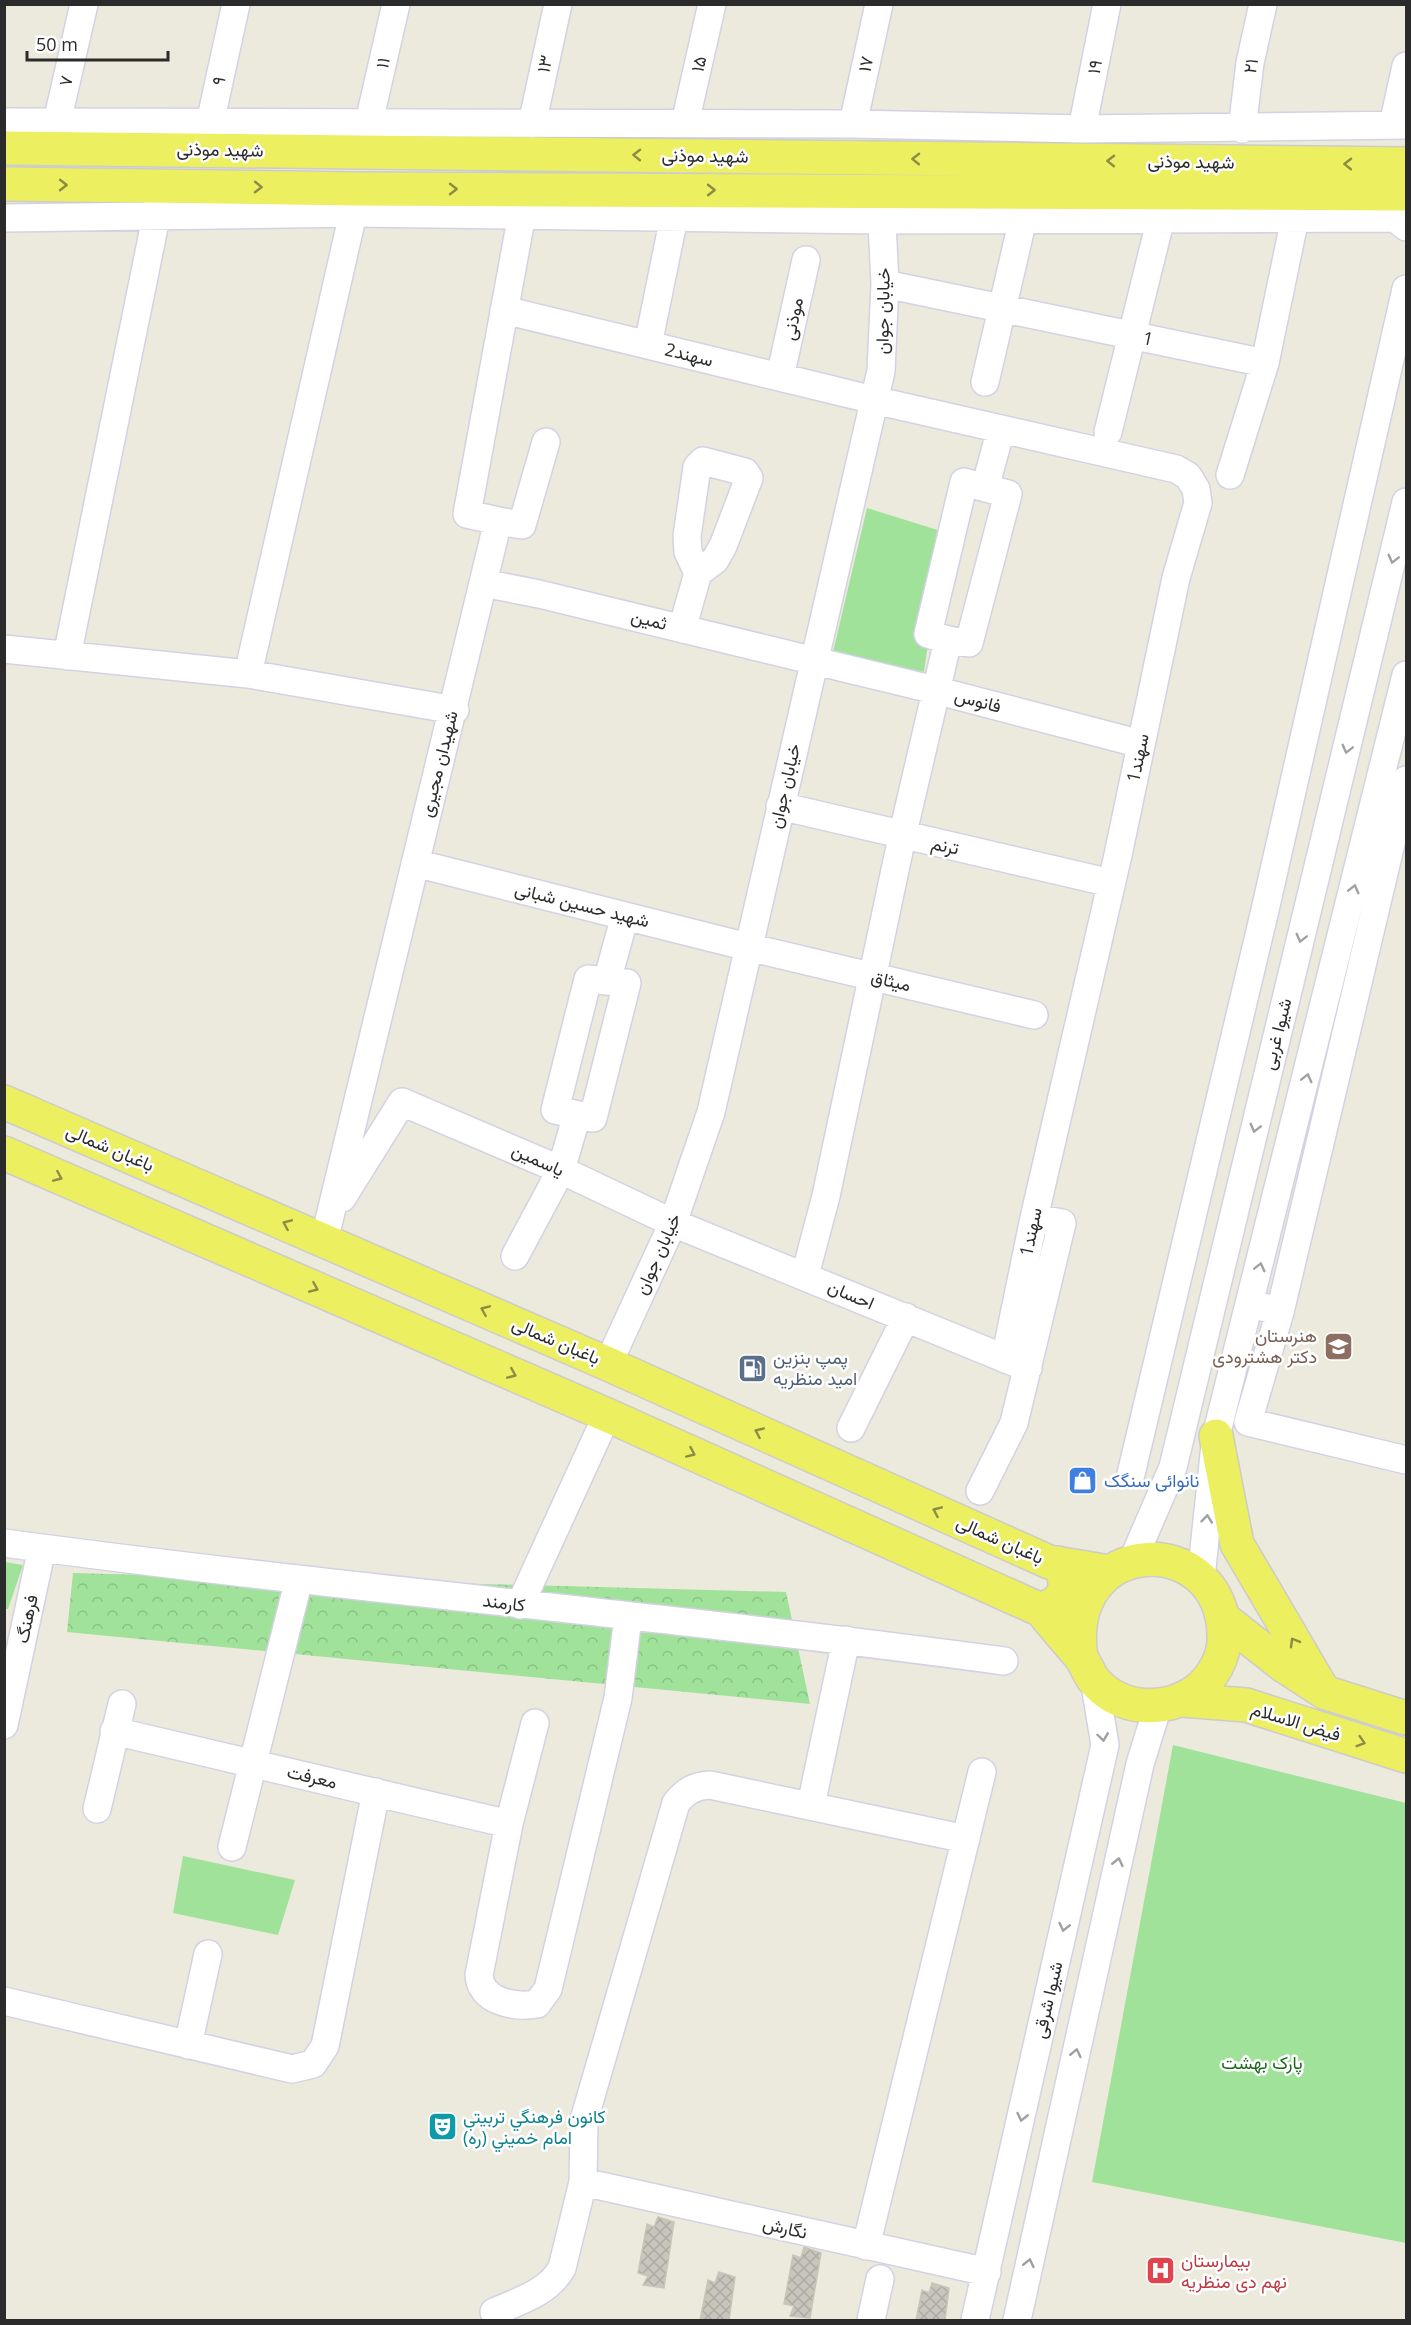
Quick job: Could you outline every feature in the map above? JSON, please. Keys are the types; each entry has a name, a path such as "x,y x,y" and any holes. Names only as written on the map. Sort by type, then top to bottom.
{"main road":[{"name":"شهید موذنی","path":"4,148 1257,178 1407,194"},
{"name":"شهید موذنی","path":"4,184 160,200 882,205 1257,178 1407,164"},
{"name":"باغبان شمالی","path":"4,1102 326,1230 608,1364 1049,1562 1121,1567"},
{"path":"4,1153 607,1415 1041,1610 1087,1669 1119,1698 1134,1705 1170,1703 1202,1686 1217,1667 1225,1644 1224,1619 1216,1596 1201,1577 1180,1565 1165,1561 1121,1567 1092,1588 1081,1610 1077,1634 1087,1669"},
{"path":"1216,1436 1237,1544 1324,1692"},
{"path":"1041,1610 1055,1604 1064,1593 1065,1577 1058,1563"},
{"name":"فیض الاسلام","path":"1224,1619 1284,1666 1324,1692 1407,1718"},
{"name":"فیض الاسلام","path":"1170,1703 1246,1705 1407,1756"}],"street":[{"name":"۷","path":"57,122 84,4"},
{"name":"۹","path":"210,123 237,4"},
{"name":"۱۱","path":"369,122 396,4"},
{"name":"۱۳","path":"532,124 558,4"},
{"name":"۱۵","path":"685,123 712,4"},
{"name":"۱۷","path":"853,124 879,4"},
{"name":"۱۹","path":"1082,129 1107,4"},
{"name":"۲۱","path":"1242,129 1251,63 1263,4"},
{"path":"4,122 853,124 1082,129 1242,129 1400,125 1407,66"},
{"path":"6,223 160,200 67,656"},
{"path":"248,674 356,201 522,214 674,217 882,205 1023,219 1395,218 1407,227"},
{"name":"خیابان جوان","path":"608,1364 673,1223 711,1112 881,371 885,284 882,205"},
{"path":"522,214 467,514 522,525 546,442"},
{"path":"648,345 674,217"},
{"path":"1108,432 1161,218"},
{"path":"1230,475 1265,363 1295,218"},
{"path":"985,382 1023,219"},
{"name":"موذنی","path":"780,377 806,260"},
{"name":"1","path":"885,284 1265,363"},
{"path":"1131,1474 1267,899 1407,289"},
{"name":"2سهند","path":"504,310 874,400"},
{"name":"1سهند","path":"874,400 1176,469 1188,476 1196,489 1198,503 1176,578 1111,883 1034,1218 1062,1223 1016,1364"},
{"path":"984,488 1001,429"},
{"path":"964,482 1008,494 969,643 948,640 928,634 964,482"},
{"name":"شیوا غربی","path":"1121,1567 1173,1467 1407,502"},
{"name":"شهیدان مجیری","path":"326,1230 498,521"},
{"path":"682,629 698,573"},
{"name":"ثمین","path":"483,583 539,594 814,661"},
{"path":"805,1275 826,1196 871,976 948,640"},
{"path":"4,650 248,674 454,710"},
{"name":"فانوس","path":"814,661 1141,744"},
{"path":"1201,1577 1216,1436 1407,675"},
{"path":"1407,780 1280,1312 1248,1422 1407,1460"},
{"name":"ترنم","path":"780,806 902,837 1111,883"},
{"name":"شهید حسین شبانی","path":"416,863 748,947"},
{"path":"607,981 625,916"},
{"name":"میثاق","path":"748,947 1034,1015"},
{"path":"588,979 607,981 627,983 593,1118 555,1110 588,979"},
{"name":"یاسمین","path":"326,1230 402,1102 561,1170 673,1223"},
{"path":"515,1256 561,1170 577,1115"},
{"name":"احسان","path":"673,1223 805,1275 1016,1364"},
{"path":"1250,1304 1280,1312"},
{"path":"851,1428 906,1317"},
{"path":"980,1491 1014,1423 1016,1364"},
{"path":"520,1605 607,1415"},
{"name":"کارمند","path":"4,1543 520,1605 846,1640 1004,1661"},
{"name":"فرهنگ","path":"4,1725 42,1548"},
{"path":"232,1847 299,1579"},
{"path":"535,1723 509,1824 479,1983 483,1992 491,1998 527,2006 537,2004 548,1989 618,1698 628,1617"},
{"path":"811,1805 846,1640"},
{"name":"شیوا شرقی","path":"975,2320 1105,1745 1087,1669"},
{"path":"1017,2320 1140,1764 1170,1703"},
{"path":"97,1809 122,1704"},
{"name":"معرفت","path":"114,1731 509,1824"},
{"path":"866,2246 982,1772"},
{"path":"494,2312 539,2292 556,2278 562,2268 583,2182 584,2120 676,1803 685,1792 697,1785 710,1785 966,1839"},
{"path":"4,2001 292,2069 313,2064 325,2046 376,1792"},
{"path":"188,2044 208,1954"},
{"name":"نگارش","path":"583,2182 987,2272"},
{"path":"870,2320 880,2280"}],"green space":[{"path":"867,508 944,532 924,672 833,652"},
{"path":"5,1562 23,1565 8,1609 5,1609"},
{"path":"73,1573 786,1592 810,1704 67,1632"},
{"name":"پارک بهشت","path":"1173,1745 1406,1803 1406,2243 1092,2182"},
{"path":"183,1856 295,1880 278,1935 173,1913"}],"building":[{"path":"658,2217 674,2222 664,2288 643,2285 648,2276 638,2273 647,2224 654,2227"},
{"path":"804,2247 821,2253 810,2318 790,2316 794,2306 784,2304 793,2255 801,2258"},
{"path":"719,2272 735,2277 729,2320 700,2320 708,2280 715,2283"},
{"path":"932,2283 949,2288 945,2320 916,2320 922,2290 929,2293"}],"place":[{"name":"هنرستان دکتر هشترودی","path":"1338,1346"},
{"name":"پمپ بنزین امید منظریه","path":"752,1368"},
{"name":"نانوائی سنگک","path":"1083,1481"},
{"name":"كانون فرهنگي تربيتي امام خميني (ره)","path":"442,2127"},
{"name":"بیمارستان نهم دی منظریه","path":"1160,2271"}]}
